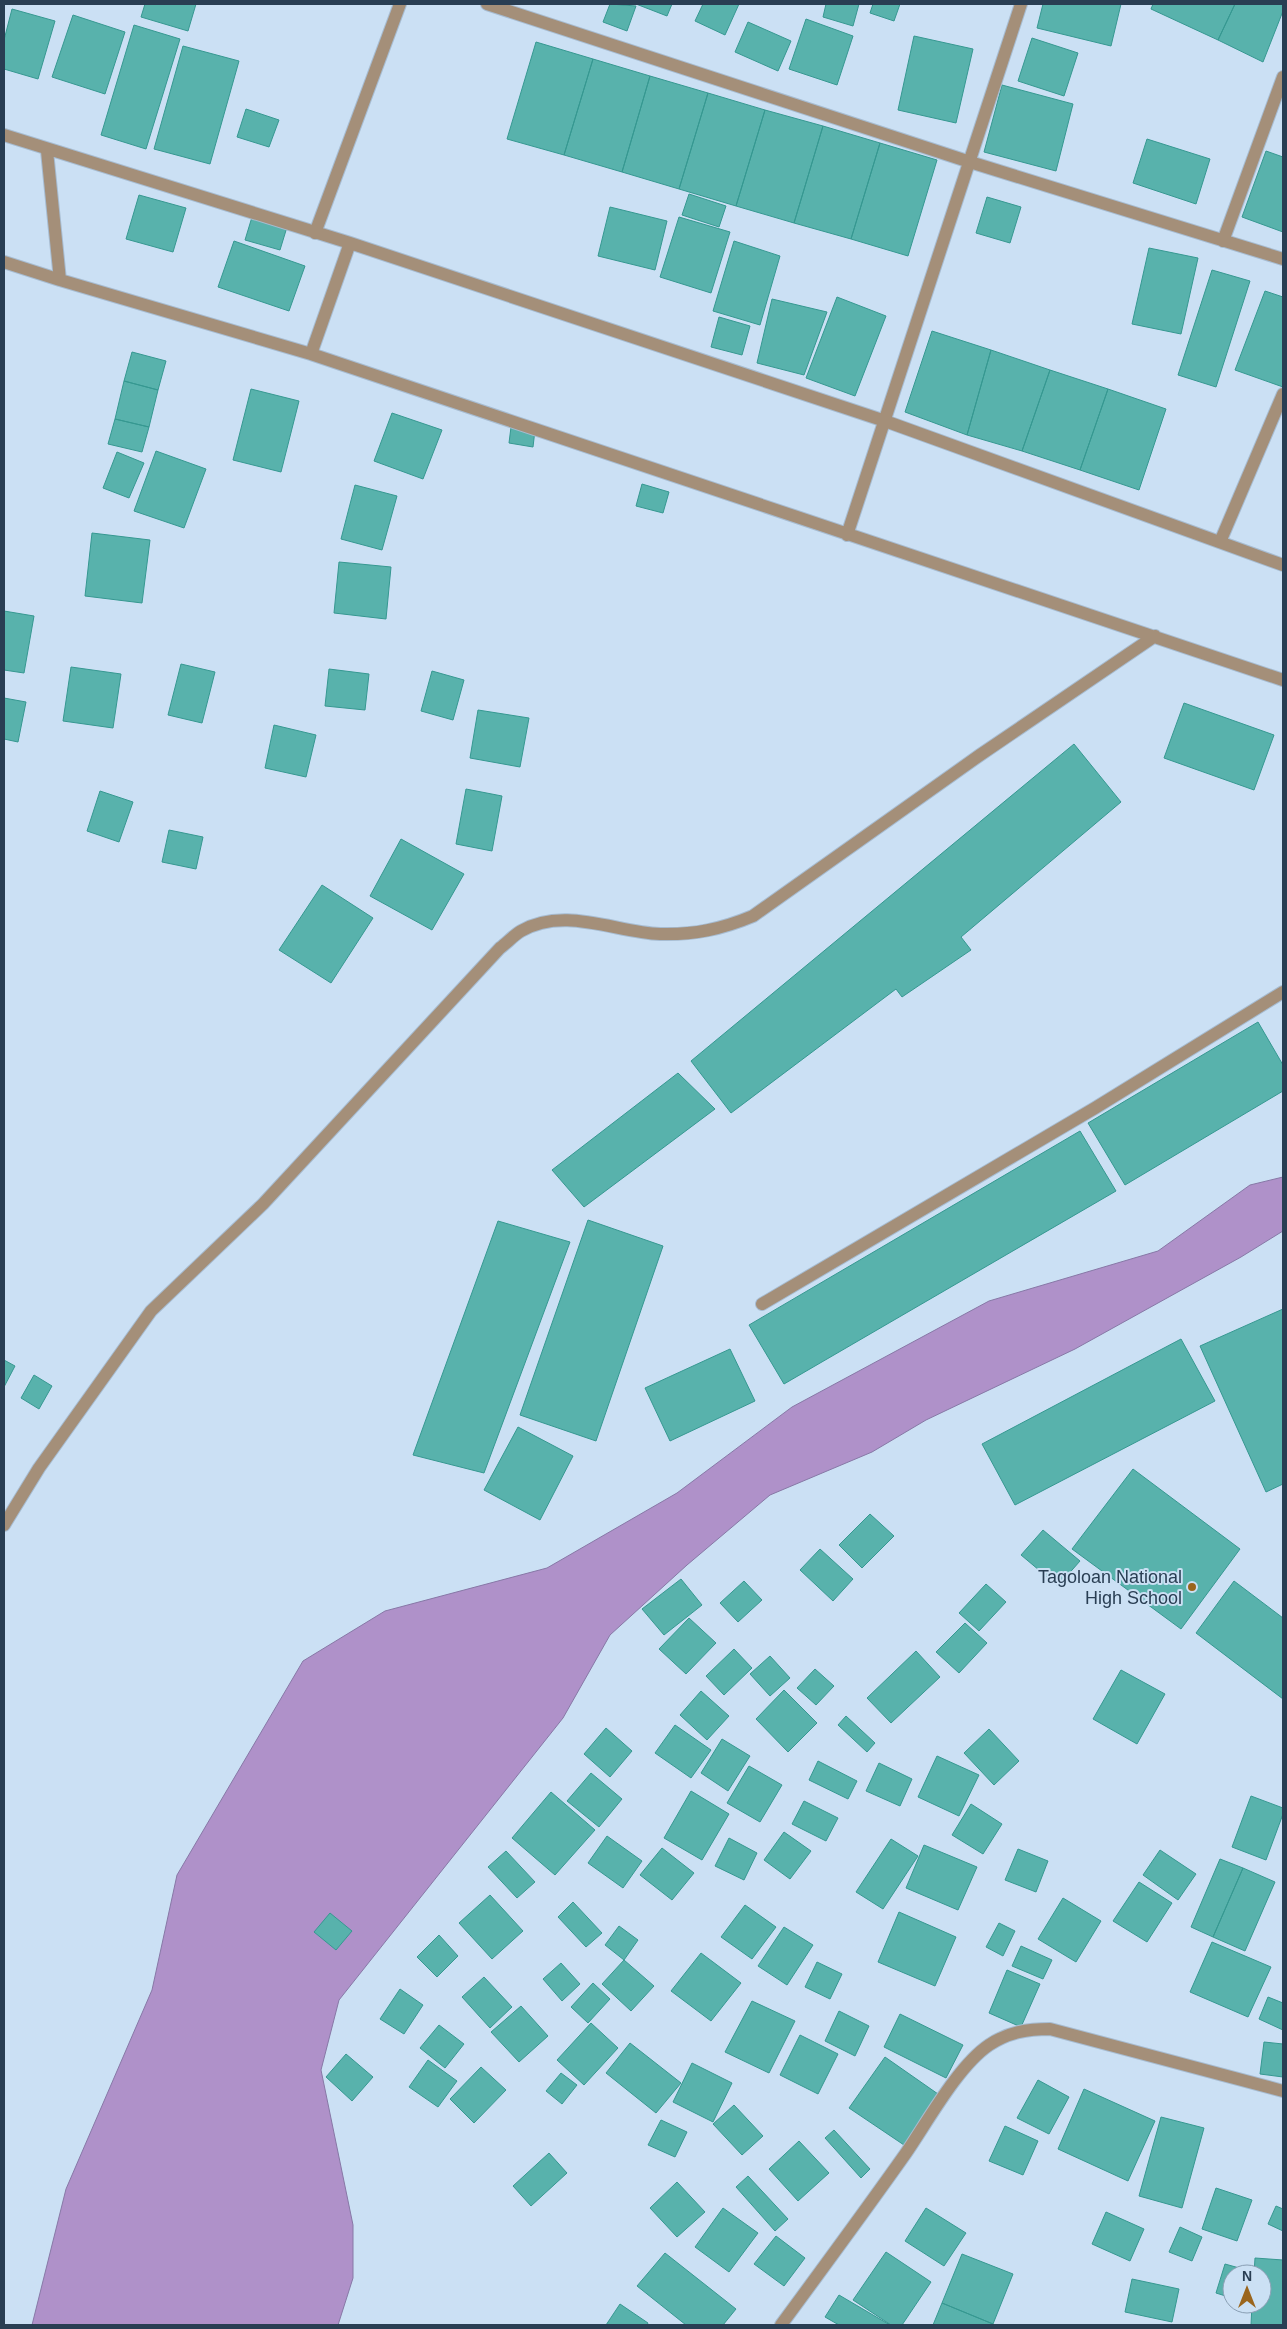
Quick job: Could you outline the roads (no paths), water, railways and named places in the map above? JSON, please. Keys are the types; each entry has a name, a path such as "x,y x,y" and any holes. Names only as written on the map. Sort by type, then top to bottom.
{"street":[{"path":"315,233 400,4"},
{"path":"487,4 970,162 1283,258"},
{"path":"847,535 1021,4"},
{"path":"1223,241 1283,77"},
{"path":"4,135 47,151 350,244 885,421 1283,565"},
{"path":"47,151 60,280"},
{"path":"311,354 350,244"},
{"path":"4,262 311,354 1283,680"},
{"path":"1220,542 1283,394"},
{"path":"4,1525 39,1468 151,1311 263,1204 500,948 521,931 549,922 583,921 658,934 691,934 724,928 753,916 980,755 1155,636"},
{"path":"762,1304 1095,1108 1283,992"},
{"path":"781,2325 854,2227 963,2070 988,2046 1006,2036 1027,2029 1050,2029 1283,2091"}],"place":[{"name":"Tagoloan National High School","path":"1192,1587"}]}
